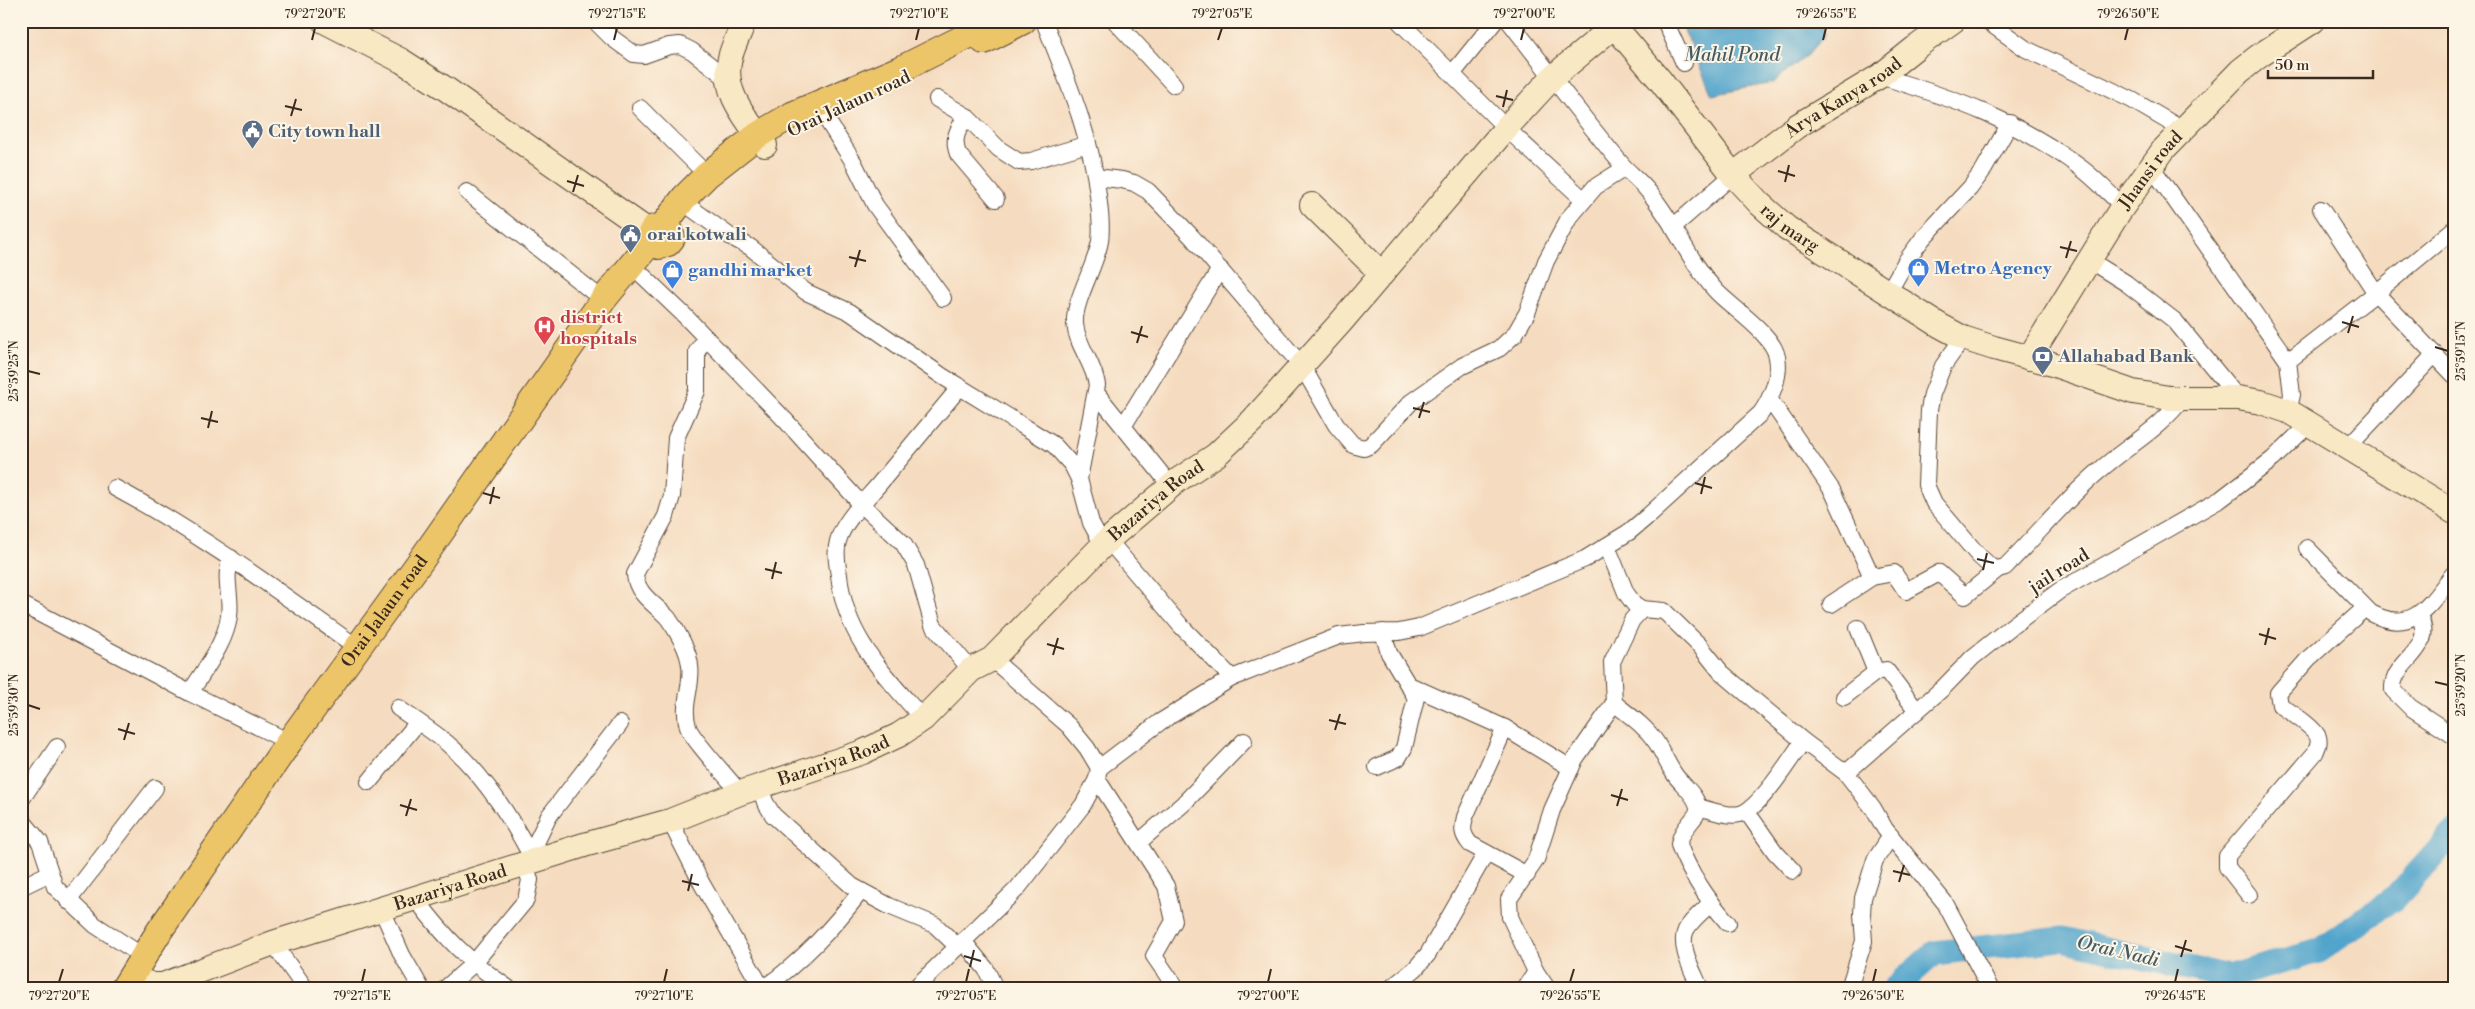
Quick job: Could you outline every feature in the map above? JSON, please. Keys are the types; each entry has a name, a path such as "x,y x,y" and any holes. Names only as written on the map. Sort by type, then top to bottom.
{"main road":[{"name":"Orai Jalaun road","path":"134,978 289,742 358,648 603,300 660,234 684,198 707,174 761,140 907,71 989,27 1023,21"},
{"name":"Orai Jalaun road","path":"660,234 691,208 761,140 792,115 907,71"},
{"path":"134,978 278,775 351,678 609,310 639,272 660,234"}],"street":[{"path":"324,21 402,61 660,234"},
{"path":"360,21 490,100 660,234"},
{"path":"595,21 612,38 634,54 644,55 669,46 680,46 692,51 729,80"},
{"path":"744,21 730,58 729,80 736,103 761,140"},
{"path":"1044,21 1084,126 1096,178 1101,221 1100,241 1095,264 1076,311 1075,324 1078,336 1096,375 1096,394 1079,479"},
{"path":"1115,21 1174,85"},
{"path":"1399,21 1506,128 1584,200"},
{"path":"1452,74 1495,21"},
{"path":"915,988 1017,889 1084,805 1098,774 1160,722 1232,678 1339,636 1399,632 1419,628 1585,559 1628,532 1648,516 1761,413 1770,400 1776,381 1777,356 1771,344 1760,330 1708,282 1694,264 1673,227 1649,191 1625,168 1509,21"},
{"path":"1665,21 1684,63"},
{"name":"Arya Kanya road","path":"1733,175 1797,126 1880,76 1953,21"},
{"path":"1987,21 2026,50 2132,100 2183,130"},
{"name":"Jhansi road","path":"2029,358 2123,206 2152,166 2183,130 2240,71 2259,56 2313,21"},
{"name":"Bazariya Road","path":"134,978 152,985 163,985 273,943 416,899 530,859 670,821 750,790 864,752 899,735 923,720 1106,543 1171,486 1234,439 1302,366 1506,128 1553,77 1612,24"},
{"name":"raj marg","path":"1612,24 1660,80 1733,175 1787,228 1938,325 1963,338 2014,355 2051,363 2094,380 2133,392 2183,398 2238,398 2288,411 2454,512"},
{"path":"1880,76 1952,98 2010,123 2081,168 2123,206"},
{"path":"937,99 966,116 999,149 1019,162 1031,161 1088,144"},
{"path":"640,108 707,174"},
{"path":"822,112 854,163 875,205 942,298"},
{"path":"966,116 954,139 955,146 958,154 996,199"},
{"path":"1888,293 1906,261 1923,238 1970,188 1984,169 2010,123"},
{"path":"2152,166 2288,361 2292,395 2288,411"},
{"path":"1096,178 1122,180 1134,183 1148,191 1220,269 1302,366 1336,425 1353,445 1360,448 1371,445 1411,402 1462,366 1500,348 1515,334 1527,313 1556,242 1569,218 1595,187 1625,168"},
{"path":"1673,227 1733,175"},
{"path":"467,192 603,300"},
{"path":"1312,205 1382,274"},
{"path":"691,208 731,238 750,247 806,292 850,312 960,387 1054,445 1072,465 1079,479 1092,523 1106,543 1232,678"},
{"path":"2321,208 2376,293 2454,375"},
{"path":"2288,361 2376,293 2454,229"},
{"path":"2090,260 2126,283 2175,321 2238,398"},
{"path":"1124,425 1220,269"},
{"path":"639,272 706,338 862,505 903,543 916,565 933,625 982,665 1069,726 1087,748 1098,774 1166,886 1174,921 1154,956 1176,988"},
{"path":"706,338 698,351 697,391 676,438 672,496 666,516 635,574 639,589 668,619 690,658 692,672 687,707 688,728 764,802 772,815 788,831 861,891 935,925 961,944 986,969 995,988"},
{"path":"1963,338 1943,366 1932,394 1929,410 1926,485 1934,503 1946,518 1978,555 1991,566 1998,569"},
{"path":"2348,447 2435,354"},
{"path":"923,720 876,664 857,637 845,611 840,591 837,543 841,533 862,505 960,387"},
{"path":"1096,394 1124,425 1171,486"},
{"path":"1830,604 1872,577 1894,573 1906,591 1939,573 1965,596 1998,569 2005,567 2093,476 2166,418 2183,398"},
{"path":"1770,400 1832,490 1872,577"},
{"name":"jail road","path":"1846,773 1917,711 1973,657 2020,620 2059,591 2221,499 2278,455 2308,424"},
{"path":"115,488 163,514 231,558 358,648"},
{"path":"1607,546 1626,592 1634,604 1642,609 1664,611 1700,646 1721,672 1803,741 1846,773 1874,808 1890,836 1946,903 1990,987"},
{"path":"2307,548 2365,608 2381,619 2395,622 2419,616 2454,573"},
{"path":"190,693 225,632 229,616 226,571 231,558"},
{"path":"21,604 190,693 289,742"},
{"path":"2249,896 2227,867 2227,856 2315,753 2319,744 2314,732 2280,705 2278,693 2309,658 2365,608"},
{"path":"1547,988 1536,972 1508,908 1509,899 1536,860 1552,810 1571,768 1590,736 1614,703 1612,662 1632,620 1642,609"},
{"path":"2419,616 2424,624 2425,633 2421,642 2394,679 2393,690 2410,707 2454,736"},
{"path":"1858,628 1876,672"},
{"path":"1377,767 1398,758 1404,748 1416,698 1390,653 1382,632"},
{"path":"1844,697 1876,672 1886,670 1917,711"},
{"path":"1409,685 1505,728 1571,768"},
{"path":"1614,703 1641,724 1655,740 1675,775 1694,798 1698,807 1698,813 1685,827 1679,845 1696,880 1711,903 1728,923"},
{"path":"398,708 447,743 465,760 503,809 530,859"},
{"path":"370,782 418,722"},
{"path":"446,988 473,964 526,900 530,880 530,859 549,816 620,724"},
{"path":"1505,728 1464,817 1462,829 1464,836 1470,844 1527,875"},
{"path":"1698,807 1726,814 1747,812 1757,803 1803,741"},
{"path":"1138,842 1183,804 1244,742"},
{"path":"21,800 57,748"},
{"path":"68,901 155,788"},
{"path":"1747,812 1775,852 1793,871"},
{"path":"21,819 40,842 55,887 95,925 134,978"},
{"path":"670,821 702,884 763,988 810,952 831,930 861,891"},
{"path":"1849,988 1864,941 1863,898 1876,860 1890,836"},
{"path":"1391,988 1415,969 1428,954 1486,853"},
{"path":"21,887 50,873"},
{"path":"416,899 440,931 473,964 508,988"},
{"path":"1700,988 1684,936 1687,928 1711,903"},
{"path":"382,910 402,955 421,988"},
{"path":"273,943 305,988"},
{"path":"1525,988 1536,972"}],"water":[{"name":"Mahil Pond","path":"1680,21 1822,21 1825,35 1808,55 1772,83 1712,95"}],"waterway":[{"name":"Orai Nadi","path":"1895,988 1934,953 2062,939 2228,977 2319,951 2396,897 2454,833"}],"place":[{"name":"City town hall","path":"252,150"},
{"name":"orai kotwali","path":"631,253"},
{"name":"Metro Agency","path":"1918,287"},
{"name":"gandhi market","path":"672,289"},
{"name":"district hospitals","path":"544,346"},
{"name":"Allahabad Bank","path":"2042,375"}]}
